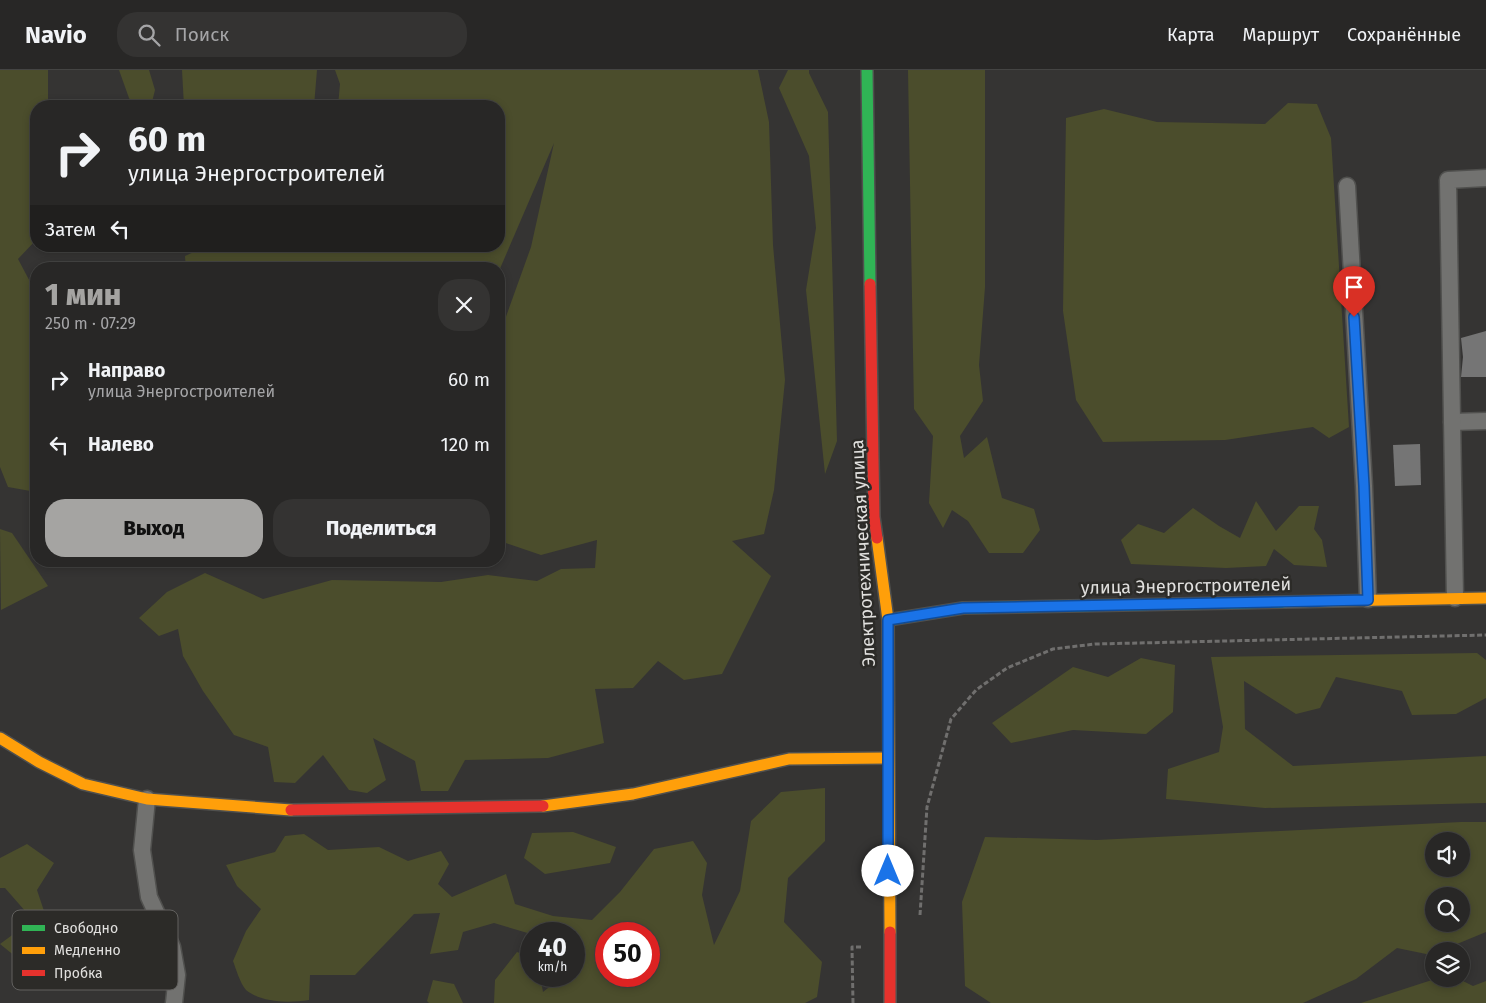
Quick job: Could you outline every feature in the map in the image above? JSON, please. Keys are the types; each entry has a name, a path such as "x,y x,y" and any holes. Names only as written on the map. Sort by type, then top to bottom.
{"street":[{"name":"Электротехническая улица","path":"867,70 874,517 888,620 890,1003"},
{"name":"улица Энергостроителей","path":"888,620 963,608 1486,598"},
{"path":"0,738 39,762 83,784 147,798 278,810 539,807 633,794 789,759 888,758"}],"lane":[{"path":"1455,598 1448,180 1486,178"},
{"path":"1347,186 1364,486 1368,600"},
{"path":"1452,422 1486,421"},
{"path":"147,798 142,850 148,897 154,910"},
{"path":"174,1003 175,990"}],"path":[{"path":"920,916 927,807 951,719 976,690 1007,668 1053,649 1095,644 1486,635"}],"green space":[{"path":"0,70 48,70 48,100 30,100 30,246 18,259 30,282 30,491 8,487 0,467"},
{"path":"119,70 149,70 155,90 152,100 130,100"},
{"path":"182,70 317,70 314,100 184,100"},
{"path":"335,70 758,70 769,122 773,245 785,380 774,490 764,534 732,541 771,576 722,674 684,680 658,661 633,688 595,689 604,743 548,758 465,760 448,791 421,791 415,761 373,738 386,780 367,793 349,790 323,755 295,783 274,782 268,747 234,735 203,691 183,656 178,629 159,636 139,618 167,592 205,573 263,599 332,580 441,582 488,575 537,581 561,569 595,568 597,540 541,555 505,543 505,319 531,247 554,143 503,262 185,262 185,256 194,252 505,252 505,100 339,100 340,84"},
{"path":"788,70 809,70 828,112 837,441 825,474 806,290 816,228 809,156 779,88"},
{"path":"908,70 985,70 985,287 979,365 983,401 960,436 964,458 987,437 1002,498 1034,509 1040,530 1023,553 989,553 968,521 952,510 943,528 929,503 933,436 914,409"},
{"path":"1288,103 1317,104 1331,138 1349,427 1329,438 1313,427 1225,440 1103,442 1076,400 1063,311 1066,118 1104,109 1157,122 1265,124"},
{"path":"1256,501 1276,531 1299,506 1319,506 1314,529 1322,540 1327,567 1294,565 1274,549 1266,566 1226,568 1131,564 1121,540 1138,524 1164,533 1193,508 1240,538"},
{"path":"0,529 12,533 30,560 30,567 35,567 48,586 1,610"},
{"path":"1477,653 1486,660 1486,698 1456,714 1412,715 1402,691 1336,677 1320,708 1296,714 1244,681 1245,729 1293,766 1486,756 1486,803 1265,808 1166,799 1168,769 1219,752 1223,727 1211,657"},
{"path":"1141,658 1175,665 1173,712 1146,734 1073,730 1011,743 992,723 1073,667 1108,677"},
{"path":"825,788 825,841 788,878 784,922 822,962 817,997 805,1003 494,1003 495,980 517,952 520,953 520,987 542,987 543,992 549,987 585,987 585,922 520,922 520,931 494,923 463,932 458,950 430,954 440,913 414,914 355,975 310,975 309,1000 293,1002 267,1000 246,990 238,976 233,961 246,931 261,909 237,886 226,865 275,852 285,836 304,834 328,850 379,847 408,861 441,851 449,864 438,884 452,897 506,874 515,904 553,916 592,920 620,892 654,849 693,841 707,863 702,895 714,945 740,891 751,821 781,792"},
{"path":"1486,822 1486,932 1462,942 1425,942 1425,954 1397,948 1356,979 1303,1003 991,1003 965,986 962,902 985,837 1097,840"},
{"path":"573,832 616,847 610,863 545,874 524,858 532,833"},
{"path":"27,844 54,863 37,890 44,910 24,910 5,888 0,888 0,858"},
{"path":"12,935 12,954 0,944"},
{"path":"433,980 454,984 463,1003 429,1003 427,1001"},
{"path":"1486,981 1486,1003 1361,1003 1425,982 1425,987 1470,987 1470,984 1473,986"}],"building":[{"path":"1486,331 1486,377 1461,377 1463,357 1461,338"},
{"path":"1420,444 1421,485 1395,486 1393,445"}],"traffic: fast":[{"path":"867,70 870,284"},
{"path":"888,620 963,608 1285,602"}],"traffic: slow":[{"path":"877,538 888,620 890,932"},
{"path":"1285,602 1486,598"},
{"path":"0,738 39,762 83,784 147,799 291,810"},
{"path":"543,806 633,794 789,759 888,758"}],"traffic: jam":[{"path":"870,284 874,517 877,538"},
{"path":"291,810 543,806"},
{"path":"890,932 890,1003"}],"route":[{"path":"888,871 888,620 963,608 1368,600 1364,486 1354,317"}]}
